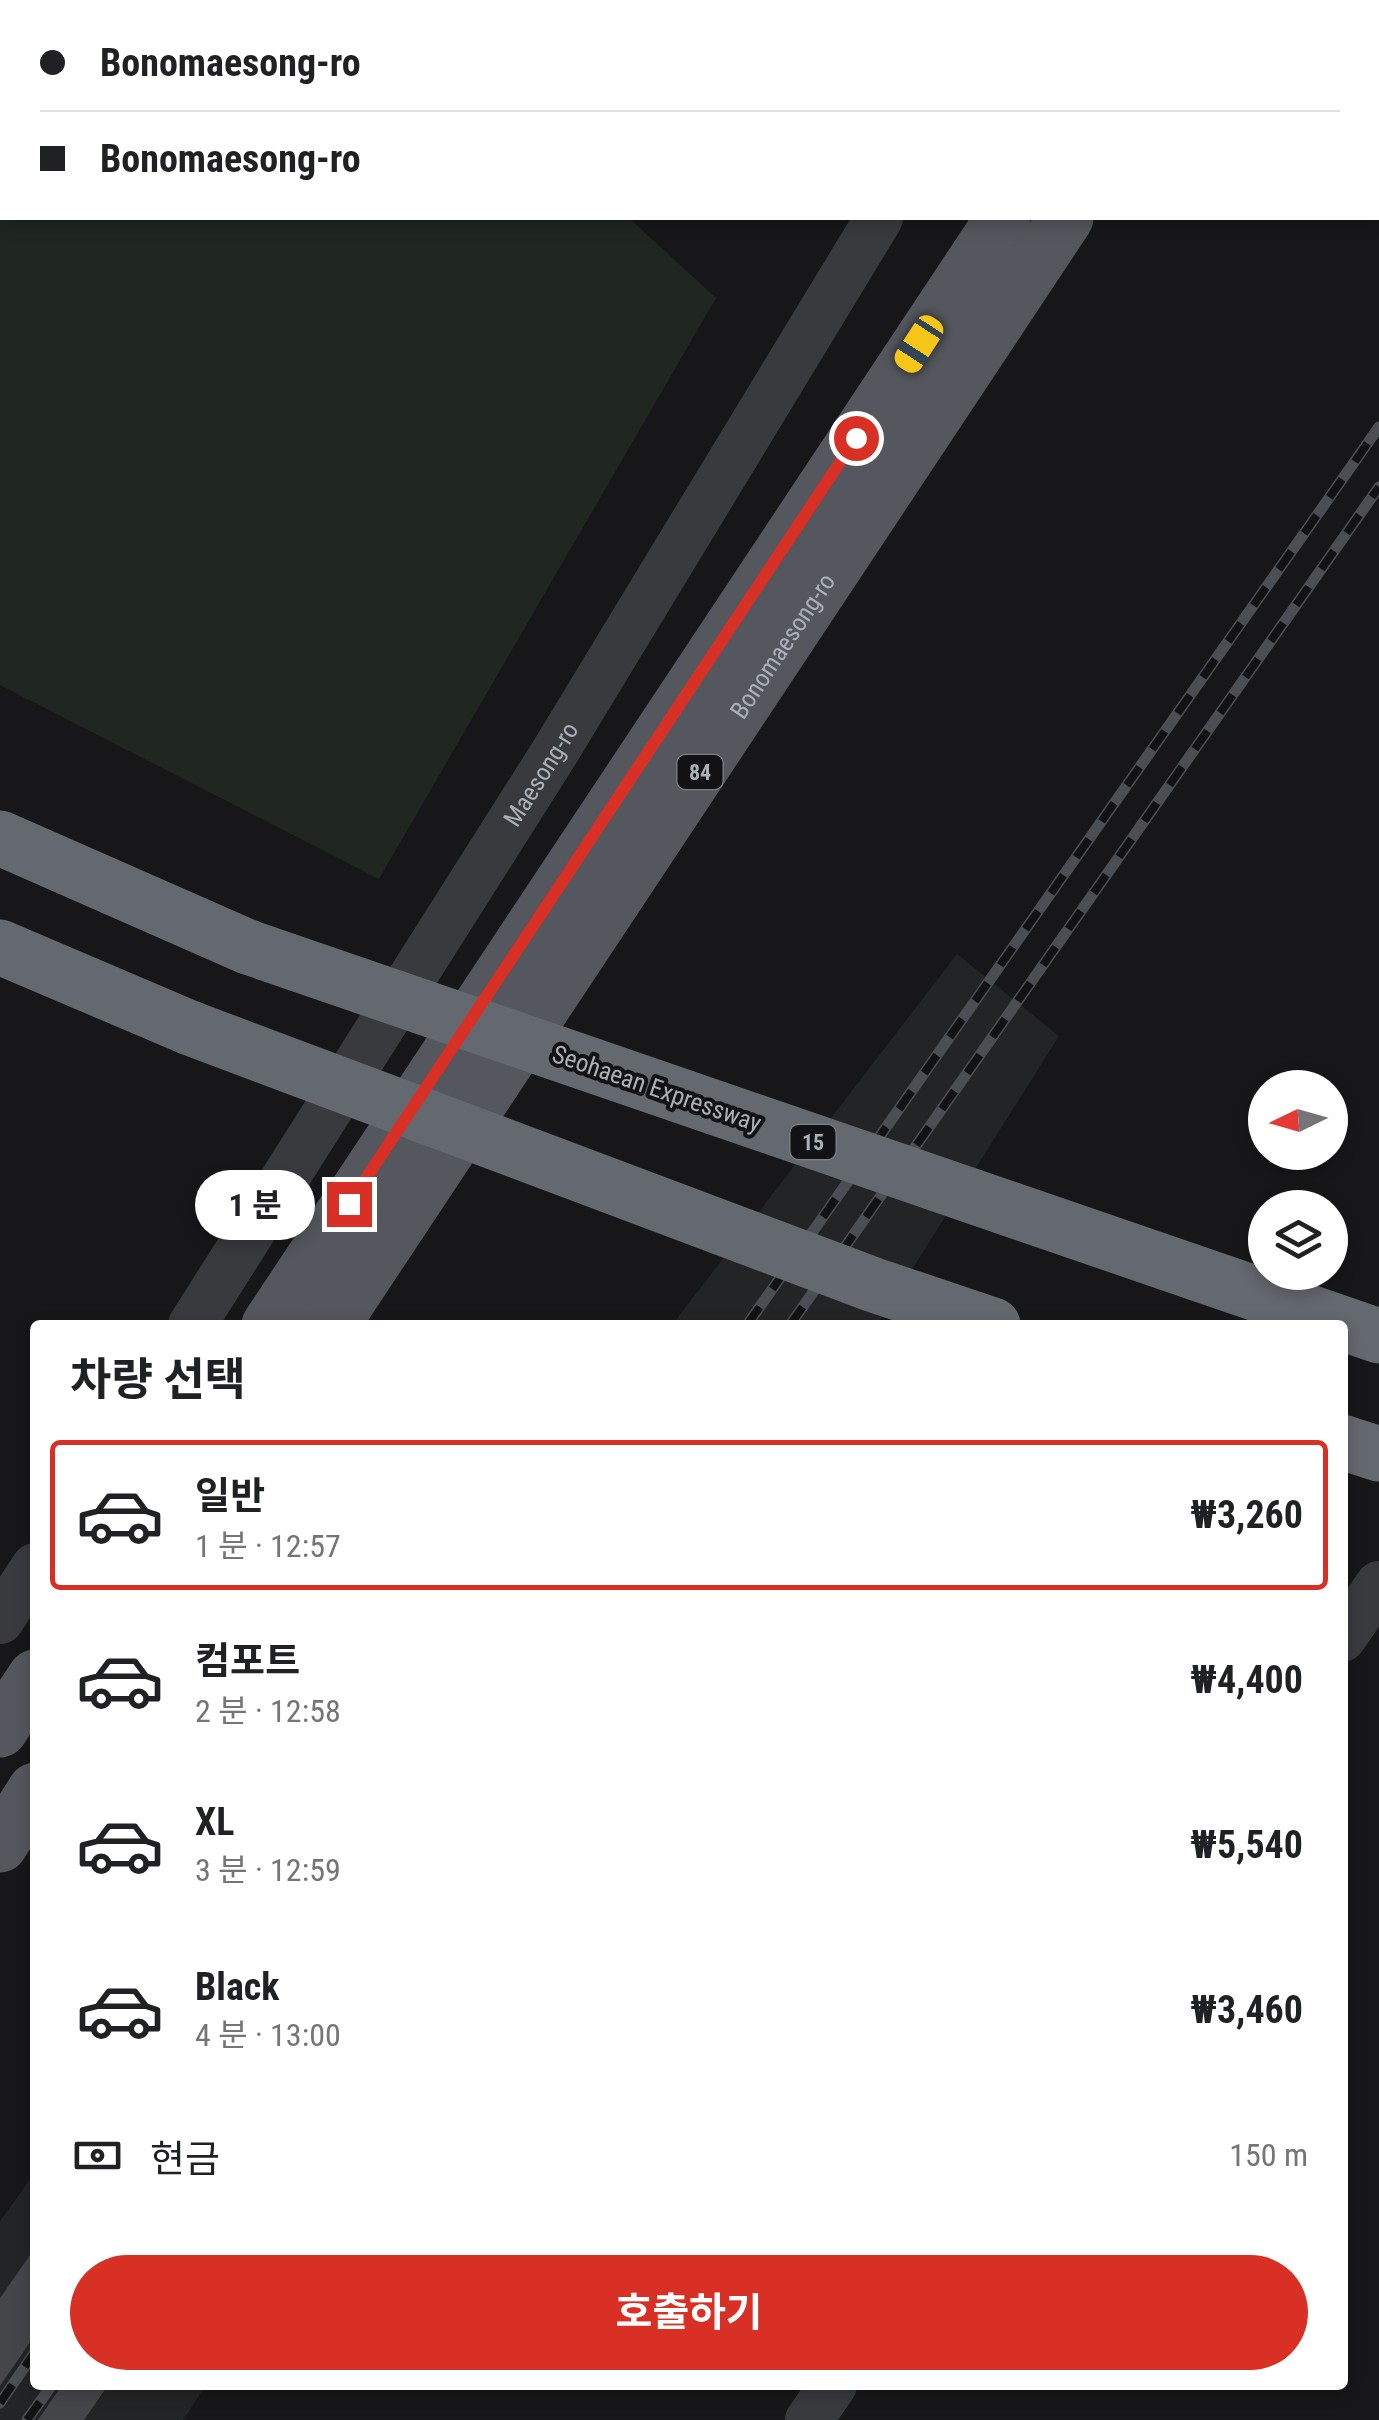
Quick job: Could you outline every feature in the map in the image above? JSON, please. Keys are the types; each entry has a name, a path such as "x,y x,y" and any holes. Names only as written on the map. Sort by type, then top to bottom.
{"highway":[{"name":"Seohaean Expressway","path":"0,838 248,947 1332,1320"},
{"path":"0,947 190,1028 874,1285 978,1320"},
{"name":"Seohaean Expressway","path":"1348,1325 1379,1336"},
{"path":"1348,1444 1379,1454"}],"main road":[{"name":"84","path":"272,1320 1002,220"},
{"name":"Bonomaesong-ro","path":"335,1320 1065,220"},
{"path":"0,1730 30,1685"},
{"path":"0,1845 30,1798"}],"street":[{"name":"Maesong-ro","path":"195,1320 553,755 879,220"},
{"path":"0,1620 30,1575"},
{"path":"1348,1629 1379,1584"},
{"path":"809,2420 830,2390"}],"shaded area":[{"path":"0,220 631,220 716,298 379,879 0,685"},
{"path":"957,954 1059,1036 880,1320 676,1320"},
{"path":"30,2180 30,2390 203,2390 183,2420 0,2420 0,2221"}],"building":[{"path":"30,2255 30,2342 0,2386 0,2298"},
{"path":"59,2390 105,2390 84,2420 38,2420"}],"railway":[{"path":"751,1320 1379,427"},
{"path":"794,1320 1379,487"},
{"path":"0,2403 30,2359"},
{"path":"27,2420 48,2390"}],"route":[{"path":"349,1204 856,438"}]}
